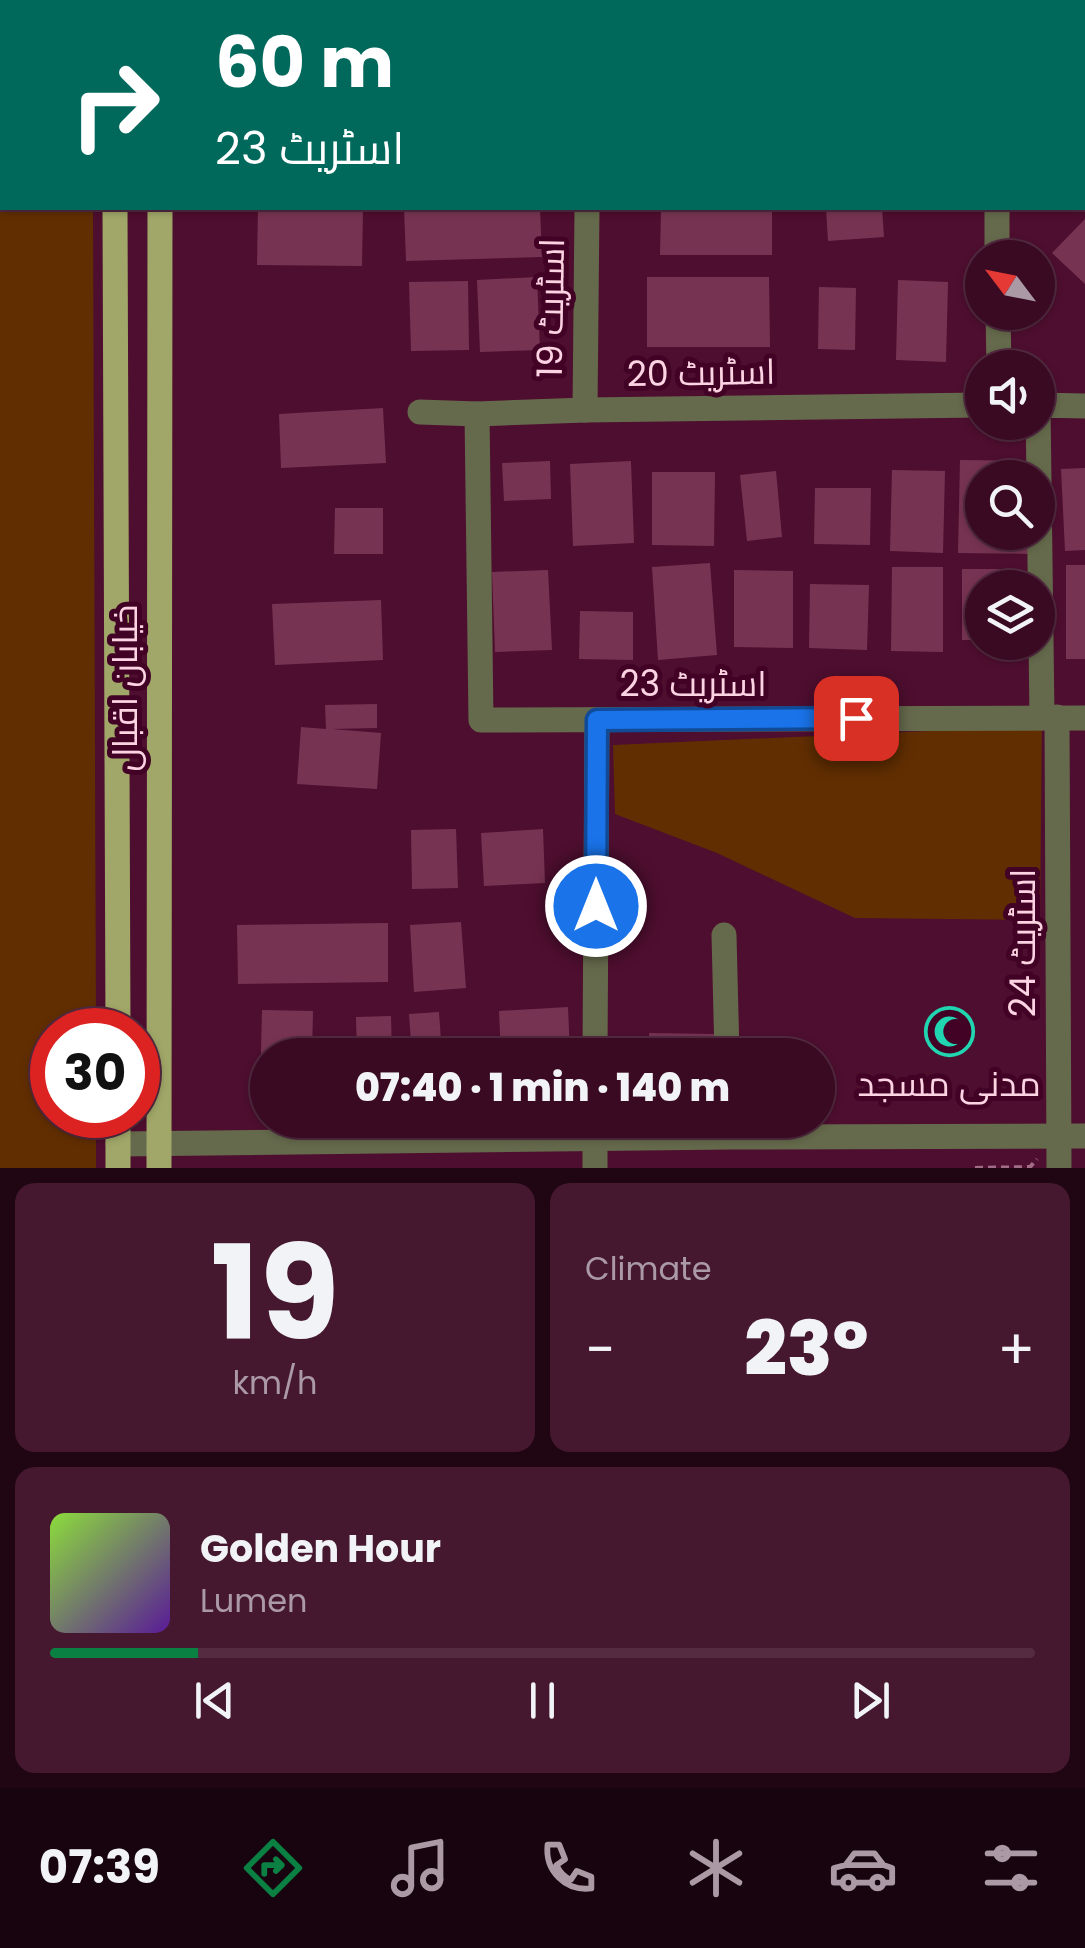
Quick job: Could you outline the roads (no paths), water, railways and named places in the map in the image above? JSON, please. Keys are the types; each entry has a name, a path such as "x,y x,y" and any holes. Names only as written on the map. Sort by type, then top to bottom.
{"main road":[{"name":"خیابان اقبال","path":"115,210 118,1008"},
{"name":"خیابان اقبال","path":"160,210 160,1155"}],"street":[{"name":"اسٹریٹ 19","path":"584,410 587,210"},
{"path":"997,210 998,240"},
{"name":"اسٹریٹ 20","path":"420,412 965,405"},
{"path":"1055,405 1085,406"},
{"name":"اسٹریٹ 23","path":"477,414 481,720 1085,718"},
{"name":"اسٹریٹ 24","path":"1039,440 1049,717 1072,1136 1058,1168"},
{"path":"595,1038 597,720"},
{"path":"724,936 727,1038"},
{"path":"835,1130 1072,1136"},
{"path":"118,1156 456,1138"},
{"path":"595,1138 595,1168"}],"place":[{"name":"مدنی مسجد","path":"949,1032"}]}
